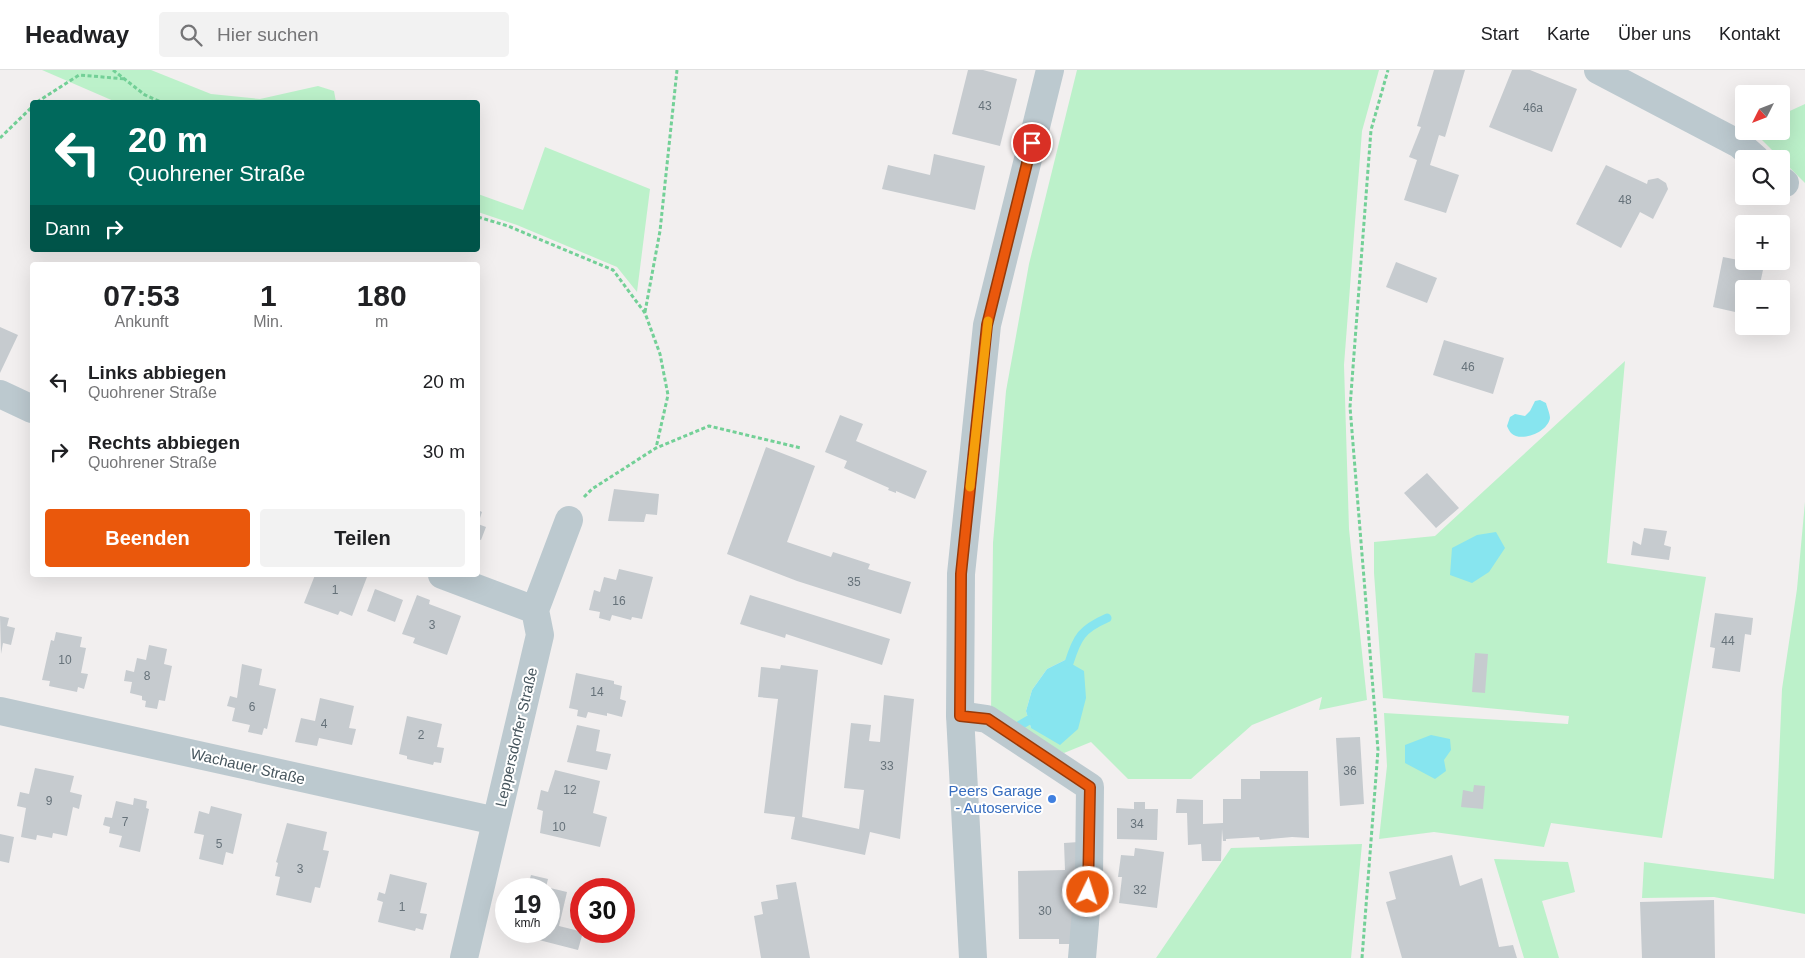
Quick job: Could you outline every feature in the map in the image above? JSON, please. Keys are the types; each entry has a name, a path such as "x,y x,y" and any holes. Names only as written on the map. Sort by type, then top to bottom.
{"street":[{"path":"973,958 960,716 961,574 987,325 1050,70"},
{"path":"1598,70 1739,144 1746,150"},
{"path":"0,394 30,408"},
{"path":"447,577 535,610 569,520"},
{"name":"Leppersdorfer Straße","path":"464,958 540,635 535,610"},
{"name":"Wachauer Straße","path":"0,711 496,821"},
{"path":"960,716 988,719 1090,787 1089,876 1082,958"}],"path":[{"path":"113,70 145,95 156,100"},
{"path":"645,313 660,231 677,70"},
{"path":"1362,958 1378,750 1350,407 1371,130 1388,70"},
{"path":"40,100 79,75 126,79"},
{"path":"0,138 30,109"},
{"path":"480,218 508,226 613,270 645,313 660,354 668,395 656,448"},
{"path":"592,489 656,448 709,426 801,448"}],"green space":[{"path":"42,70 151,70 211,94 260,99 318,86 334,91 336,100 111,100"},
{"path":"1077,70 1379,70 1362,131 1344,365 1349,529 1367,700 1319,710 1322,697 1252,725 1191,779 1128,779 1091,742 1064,753 991,713 993,543 1006,391 1029,264","holes":["1065,660 1031,728 1026,711 1032,690 1047,669"]},
{"path":"1805,104 1805,183 1790,168 1790,150 1772,150 1762,140 1790,140 1790,111"},
{"path":"545,147 650,189 637,292 617,267 517,225 480,213 480,195 523,210"},
{"path":"1625,361 1607,563 1706,577 1662,838 1551,823 1544,847 1434,832 1379,839 1387,766 1384,713 1568,724 1569,716 1383,698 1374,573 1374,542 1435,536"},
{"path":"1805,502 1805,914 1714,897 1642,898 1644,862 1774,879 1782,689 1797,589"},
{"path":"1362,844 1351,958 1156,958 1231,848"},
{"path":"1494,859 1568,862 1575,892 1542,901 1559,958 1524,958"}],"water":[{"path":"1540,400 1546,403 1550,416 1544,428 1534,434 1521,437 1511,433 1507,426 1510,417 1515,414 1525,416 1535,401"},
{"path":"1496,532 1505,548 1489,572 1472,583 1450,575 1452,548 1477,535"},
{"path":"1065,660 1084,671 1086,698 1078,729 1060,745 1031,728 1026,711 1032,690 1047,669"},
{"path":"1431,735 1450,739 1451,750 1444,760 1446,771 1435,779 1405,763 1405,745"}],"building":[{"path":"968,70 983,70 1017,79 1000,146 952,134"},
{"path":"1434,70 1465,70 1445,137 1439,135 1430,165 1459,175 1446,213 1404,200 1417,160 1409,157 1421,127 1417,126"},
{"path":"1512,70 1530,70 1577,89 1552,152 1489,127"},
{"path":"934,154 985,166 975,210 882,189 888,165 930,175"},
{"path":"1606,165 1647,184 1648,180 1658,178 1666,183 1668,189 1653,219 1640,212 1621,248 1576,224"},
{"path":"1723,257 1735,259 1735,270 1763,270 1761,280 1735,280 1735,312 1713,307"},
{"path":"1396,262 1437,278 1427,303 1386,287"},
{"path":"0,327 18,335 0,373"},
{"path":"1444,340 1504,358 1493,394 1433,375"},
{"path":"840,415 863,424 856,441 927,471 915,499 896,491 896,493 888,490 889,488 844,468 847,461 825,452"},
{"path":"766,447 815,466 787,542 831,557 833,552 870,564 868,569 911,582 901,614 797,581 727,554"},
{"path":"1427,473 1459,508 1436,528 1404,493"},
{"path":"614,489 659,494 657,515 646,514 644,522 608,521"},
{"path":"480,525 486,527 480,540"},
{"path":"1644,528 1667,531 1664,545 1671,547 1669,560 1631,555 1633,541 1641,545"},
{"path":"619,569 653,577 642,619 632,617 631,620 612,615 610,621 599,618 600,612 589,610 594,590 600,592 604,577 616,580"},
{"path":"314,577 367,577 352,616 340,611 338,615 304,603"},
{"path":"375,589 403,600 395,622 367,611"},
{"path":"417,595 430,600 429,604 461,616 447,655 413,643 415,638 402,634"},
{"path":"750,595 890,639 882,665 786,634 785,638 740,624"},
{"path":"1715,613 1753,618 1751,635 1745,634 1740,672 1712,668 1715,648 1710,647"},
{"path":"0,616 9,618 7,626 15,628 11,645 3,643 1,654"},
{"path":"56,632 82,637 80,647 86,648 81,673 88,674 84,689 78,687 77,692 49,686 50,681 42,680 51,640 54,641"},
{"path":"149,645 167,649 164,664 172,666 165,701 159,700 157,709 145,707 146,701 142,700 142,696 130,693 132,682 124,681 126,670 134,672 137,658 146,660"},
{"path":"1475,653 1488,654 1485,693 1472,692"},
{"path":"242,664 262,669 259,685 276,689 267,729 264,728 262,735 248,732 250,725 232,721 235,708 227,706 230,696 237,698"},
{"path":"781,665 818,670 802,817 859,829 864,790 844,788 851,723 871,725 869,741 880,742 884,695 914,699 900,839 870,832 865,855 791,839 795,817 764,813 778,699 758,697 761,667 780,669"},
{"path":"576,673 614,681 614,684 622,686 620,699 626,701 622,717 607,713 607,716 588,712 586,718 577,716 578,710 569,708"},
{"path":"320,698 354,706 349,728 356,729 352,745 319,738 317,746 295,742 301,718 315,721"},
{"path":"407,716 442,724 437,747 444,748 441,763 434,762 433,765 407,759 407,756 399,754"},
{"path":"577,725 600,730 596,751 611,754 607,770 567,762"},
{"path":"1360,737 1364,804 1340,806 1336,738"},
{"path":"35,768 74,776 70,792 82,795 79,809 73,807 67,836 53,833 52,838 37,835 36,840 21,837 26,808 17,806 20,792 29,794"},
{"path":"555,770 600,781 593,813 607,817 600,847 540,833 543,811 537,809 541,790 548,792"},
{"path":"1260,771 1308,771 1309,838 1292,837 1260,840 1259,837 1226,839 1226,841 1223,841 1222,829 1221,861 1202,861 1201,844 1188,845 1187,813 1176,813 1177,799 1203,800 1203,824 1223,823 1223,799 1241,799 1241,779 1260,779"},
{"path":"1474,785 1485,786 1483,809 1461,807 1463,790 1473,792"},
{"path":"134,798 147,801 146,808 149,809 140,852 119,847 122,836 109,833 110,827 103,825 105,817 112,818 116,801 133,805"},
{"path":"1134,802 1145,802 1145,809 1158,809 1157,840 1117,839 1117,808 1134,809"},
{"path":"211,806 242,814 233,854 226,852 223,865 199,859 204,835 194,833 199,811 209,814"},
{"path":"287,823 327,832 323,850 329,851 320,888 315,887 311,903 276,895 280,877 275,876 278,863 276,862"},
{"path":"0,834 14,837 9,863 0,861"},
{"path":"1079,842 1078,944 1059,944 1059,939 1019,939 1018,871 1065,870 1064,843"},
{"path":"1135,848 1164,852 1157,908 1119,903 1122,877 1118,877 1121,855 1134,856"},
{"path":"1452,855 1460,886 1482,878 1499,947 1513,945 1517,958 1402,958 1386,902 1396,899 1389,872"},
{"path":"390,874 427,883 420,913 427,914 423,930 416,928 415,931 378,922 383,902 377,900 379,892 385,894"},
{"path":"531,875 544,878 530,878"},
{"path":"796,882 810,958 761,958 754,916 763,914 761,902 778,899 776,885"},
{"path":"560,890 567,892 560,922"},
{"path":"1714,900 1715,958 1642,958 1640,902"},
{"path":"560,926 570,929 570,943 580,943 578,950 551,943 560,943"}],"waterway":[{"path":"1069,663 1078,640 1086,630 1107,618"},
{"path":"1017,727 1029,720"}],"slow traffic":[{"path":"970,487 988,321"}],"place":[{"name":"Peers Garage - Autoservice","path":"1052,799"}],"route":[{"path":"1032,143 987,325 961,574 960,716 988,719 1090,787 1088,892"}]}
